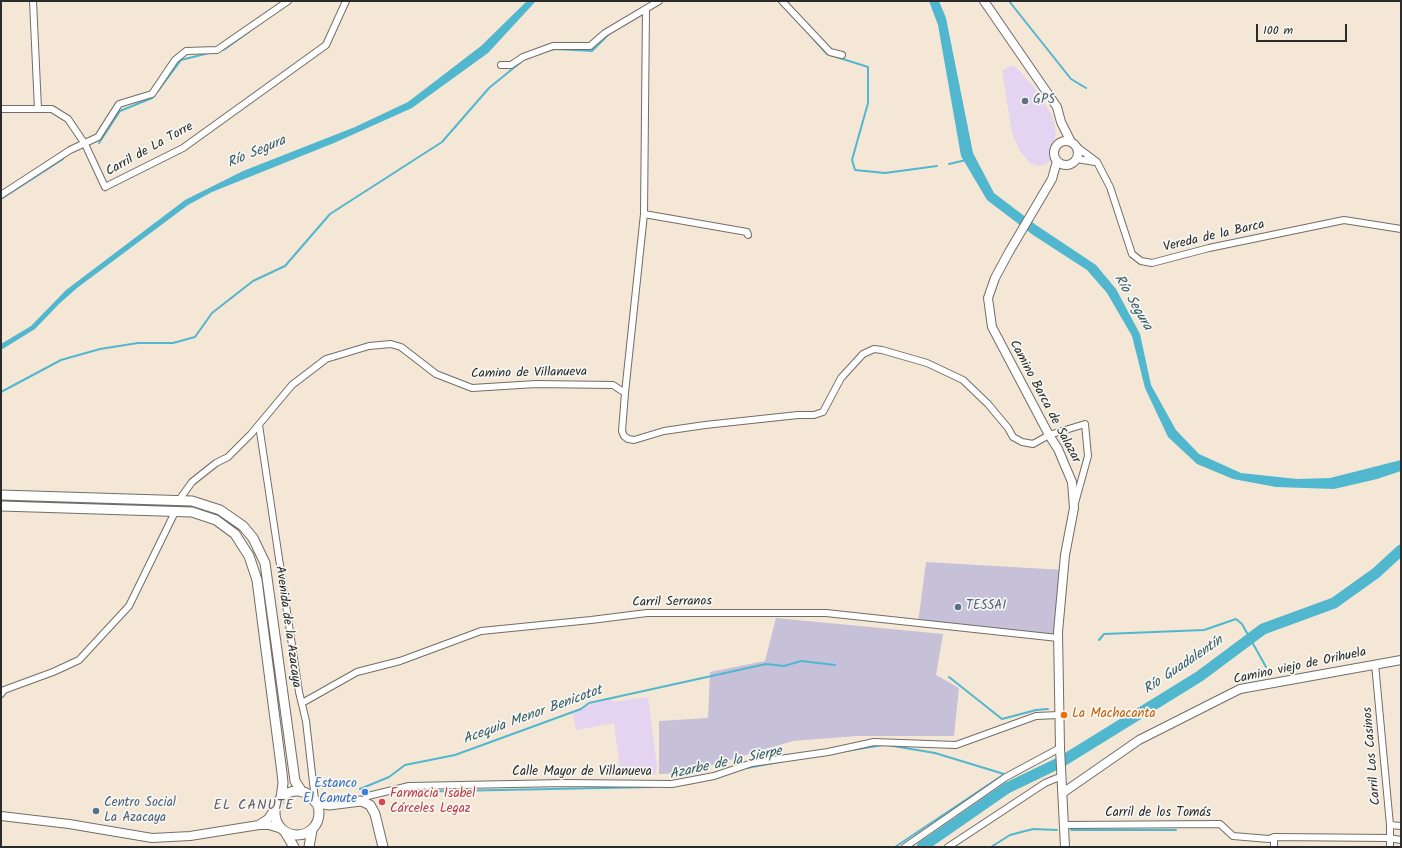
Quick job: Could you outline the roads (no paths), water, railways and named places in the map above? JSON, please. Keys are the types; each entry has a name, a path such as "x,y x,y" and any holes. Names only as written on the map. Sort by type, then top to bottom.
{"main road":[{"name":"Avenida de la Azacaya","path":"1,495 180,500 207,505 232,517 253,538 260,552 268,579 295,781 302,792"},
{"name":"Avenida de la Azacaya","path":"1,506 176,510 204,515 226,526 243,543 253,566 258,588 282,772 283,782 281,798"},
{"path":"294,847 276,821 276,807 281,798 291,792 302,792 324,805 362,802 370,805 375,811 383,847"},
{"path":"315,801 319,811 318,821"},
{"path":"309,847 312,830 318,821 326,812 341,804"},
{"path":"284,831 299,835 312,830"}],"street":[{"path":"33,1 38,109"},
{"path":"1,195 70,150 98,137 119,104 152,94 175,60 186,51 218,50 288,1"},
{"name":"Carril de La Torre","path":"1,109 52,108 68,119 85,144 105,187 183,148 326,45 346,1"},
{"path":"501,65 511,65 524,57 553,46 590,46 605,33 658,1"},
{"path":"782,1 830,52 842,55"},
{"path":"984,1 1057,107 1061,122 1074,145 1077,159"},
{"path":"646,8 644,214 624,393 622,431 624,436 628,439 634,440 664,431 798,415 814,415 823,412 842,378 863,354 874,350 927,363 963,380 988,404 1014,437 1022,442 1033,444 1049,435 1085,424 1088,456 1074,507"},
{"path":"1061,122 1059,143 1054,152 1057,161 1067,165 1077,159 1097,162"},
{"path":"1059,143 1074,145 1097,162"},
{"name":"Camino Barca de Salazar","path":"1057,161 1052,179 995,278 988,298 992,327 1049,435 1058,449 1072,482 1074,507 1065,555 1058,638 1060,748 1064,792 1065,847"},
{"name":"Vereda de la Barca","path":"1097,162 1110,187 1132,254 1141,261 1152,263 1209,248 1344,220 1401,229"},
{"name":"Camino Barca de Salazar","path":"1052,179 1067,165"},
{"path":"644,214 747,232 748,235"},
{"name":"Camino de Villanueva","path":"180,500 192,482 216,463 228,457 259,425 292,385 326,359 369,346 391,344 401,347 436,374 472,388 536,384 613,385 624,393"},
{"path":"259,425 302,703 306,720 315,801"},
{"path":"1,694 4,690 53,672 79,660 129,606 160,547 176,510"},
{"name":"Carril Serranos","path":"302,703 357,672 400,661 481,631 647,613 826,613 1058,638"},
{"name":"Camino viejo de Orihuela","path":"1064,792 1139,740 1240,689 1401,660"},
{"name":"Carril Los Casinos","path":"1375,664 1390,825 1390,847"},
{"name":"Calle Mayor de Villanueva","path":"362,802 368,796 409,786 564,783 672,784 714,776 752,763 828,752 874,742 956,745 1036,716 1059,715"},
{"path":"905,847 1006,777 1060,748"},
{"path":"948,847 1045,783 1062,776"},
{"path":"259,825 268,819 276,807"},
{"path":"1,816 69,824 152,838 196,835 259,825 269,825 284,831"},
{"name":"Carril de los Tomás","path":"1065,825 1220,824 1233,836 1269,839 1274,836 1389,838 1401,840"},
{"path":"1390,825 1401,826"},
{"path":"1274,836 1274,847"}],"water":[{"path":"527,1 536,1 488,53 412,108 334,143 212,192 188,205 77,288 35,329 1,350 1,344 31,326 66,290 185,200 243,171 355,127 408,102 481,46"},
{"path":"929,1 939,1 946,18 973,153 994,193 1036,225 1096,265 1116,289 1140,334 1151,385 1176,430 1199,454 1241,473 1297,479 1330,478 1401,460 1401,471 1377,479 1334,489 1276,487 1233,479 1197,464 1168,437 1145,388 1132,336 1107,293 1087,270 1033,235 987,200 961,156 938,25"}],"waterway":[{"path":"1009,1 1071,79 1086,88"},
{"path":"221,50 225,49 250,31"},
{"path":"547,51 555,49 592,51 609,34"},
{"path":"810,35 827,54 868,67 868,103 852,160 855,170 885,173 937,166"},
{"path":"158,91 181,60 209,53"},
{"path":"1,392 61,360 100,349 138,343 173,343 195,337 212,313 253,281 285,266 330,214 442,142 489,88 521,62"},
{"path":"99,143 120,111 152,98 155,95"},
{"path":"1,199 63,159"},
{"path":"949,164 966,160"},
{"name":"Río Guadalentín","path":"922,847 1007,788 1061,762 1200,676 1263,629 1334,603 1376,573 1401,550"},
{"name":"Acequia Menor Benicotot","path":"1099,640 1104,634 1204,630 1236,619 1242,624 1266,667"},
{"name":"Acequia Menor Benicotot","path":"360,789 389,777 405,765 455,755 581,709 589,703 766,664 784,666 801,661 835,665"},
{"name":"Acequia Menor Benicotot","path":"949,677 1002,719 1036,710 1048,709"},
{"name":"Azarbe de la Sierpe","path":"846,751 883,745"},
{"name":"Azarbe de la Sierpe","path":"887,745 935,753 1004,774"},
{"name":"Azarbe de la Sierpe","path":"747,768 784,761"},
{"path":"895,847 1003,775"},
{"name":"Azarbe de la Sierpe","path":"673,786 693,783"},
{"name":"Azarbe de la Sierpe","path":"399,792 653,787"},
{"path":"991,847 1010,835 1033,829 1057,830"},
{"path":"1071,830 1176,830"}],"place":[{"name":"GPS","path":"1025,101"},
{"name":"TESSAI","path":"958,607"},
{"name":"La Machacanta","path":"1064,715"},
{"name":"Estanco El Canute","path":"365,792"},
{"name":"Farmacia Isabel Cárceles Legaz","path":"382,802"},
{"name":"Centro Social La Azacaya","path":"96,811"}],"district":[{"name":"EL CANUTE","path":"254,807"}],"water label":[{"name":"Río Segura","path":"257,153"},
{"name":"Río Segura","path":"1132,303"}]}
